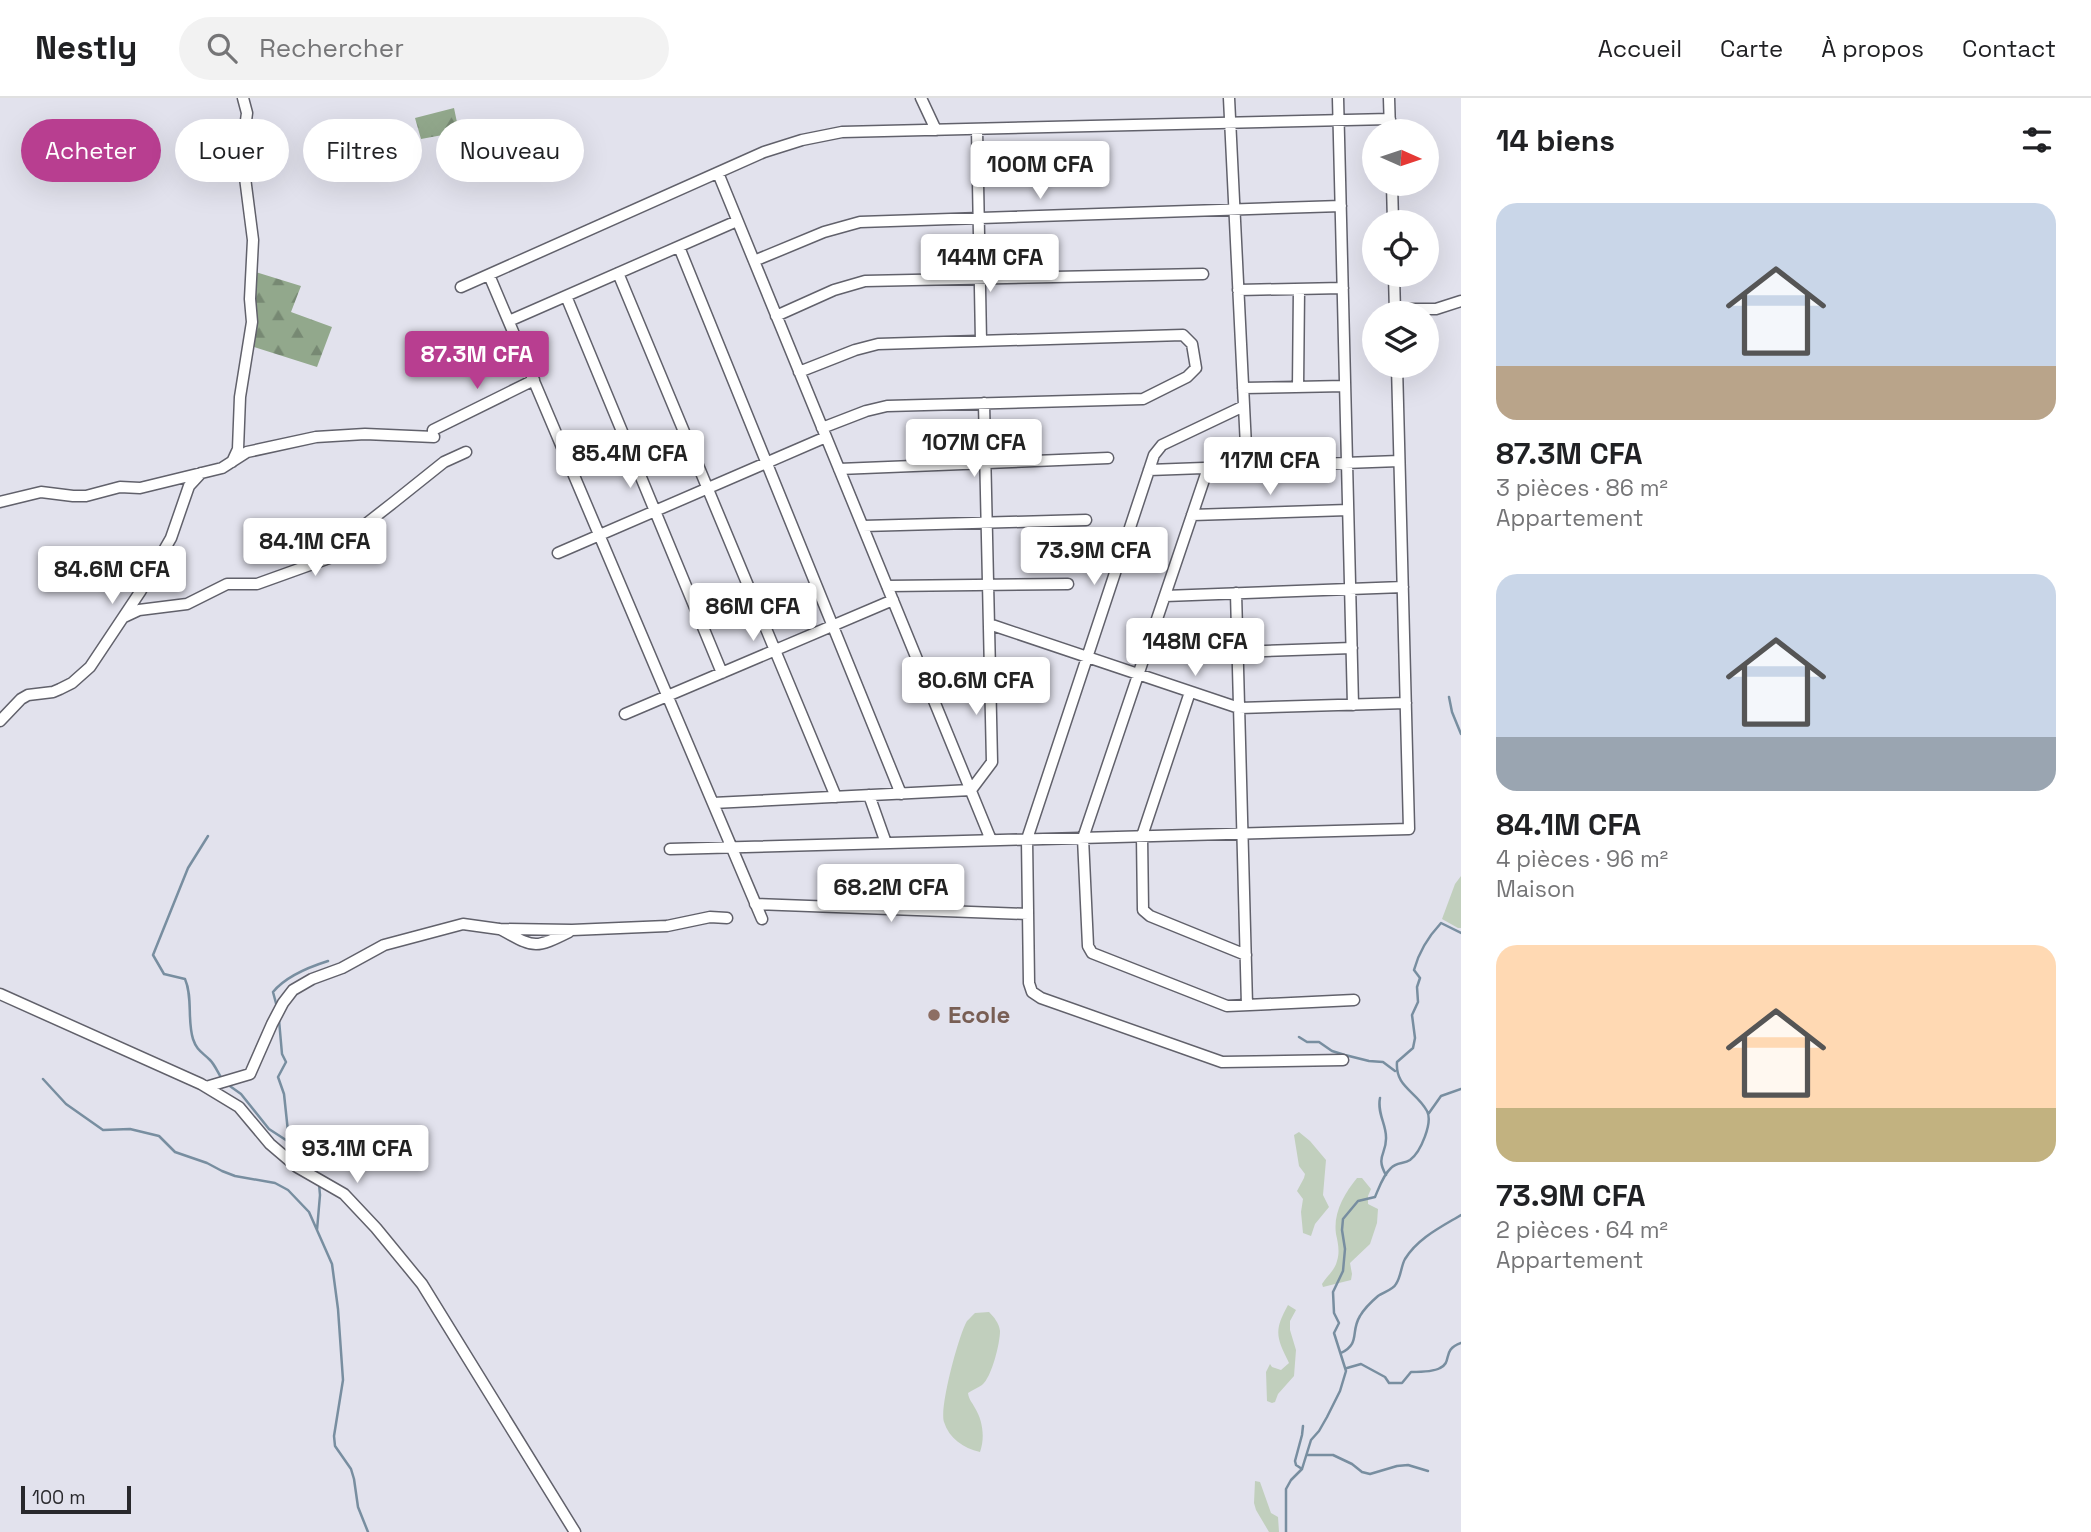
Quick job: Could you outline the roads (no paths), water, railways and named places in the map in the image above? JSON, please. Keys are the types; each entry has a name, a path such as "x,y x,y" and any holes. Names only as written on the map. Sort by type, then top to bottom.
{"street":[{"path":"232,463 238,449 240,397 252,322 250,299 253,240 242,151 247,113 243,98"},
{"path":"921,98 936,130"},
{"path":"1229,98 1247,467"},
{"path":"1338,98 1353,705"},
{"path":"1389,98 1390,119"},
{"path":"461,287 764,152 802,140 842,132 1362,120"},
{"path":"977,129 981,341"},
{"path":"718,173 991,841"},
{"path":"754,261 824,232 860,222 1341,206"},
{"path":"509,321 737,221"},
{"path":"678,247 901,794"},
{"path":"618,273 836,797"},
{"path":"776,316 834,290 865,281 1203,274"},
{"path":"489,275 762,919"},
{"path":"1298,387 1299,289"},
{"path":"1238,290 1343,289"},
{"path":"566,296 722,673"},
{"path":"1439,308 1461,301"},
{"path":"558,553 767,463 866,411 887,406 1143,399 1187,377 1196,368 1192,344 1183,335 878,344 799,372"},
{"path":"670,849 1409,829 1397,378"},
{"path":"0,502 41,492 86,496 120,487 140,488 222,468 247,452 316,437 434,433 534,380"},
{"path":"1243,388 1345,386"},
{"path":"713,803 971,790 992,762 984,404"},
{"path":"1244,406 1162,445 1154,455 1027,839 1029,983 1032,992 1041,998 1222,1062 1343,1060"},
{"path":"124,617 139,610 187,604 227,584 257,584 335,556 348,538 444,462 466,452"},
{"path":"839,469 1108,458"},
{"path":"1149,470 1399,461"},
{"path":"1208,468 1083,838 1088,946 1092,953 1227,1006 1353,1000"},
{"path":"0,721 21,699 28,695 53,692 72,683 90,667 124,617 171,538 189,486 202,473"},
{"path":"1192,515 1348,510"},
{"path":"863,526 1086,520"},
{"path":"887,586 1068,584"},
{"path":"1165,596 1403,587"},
{"path":"1236,593 1247,1005"},
{"path":"625,714 893,600"},
{"path":"989,624 1239,709 1406,703"},
{"path":"1237,652 1352,648"},
{"path":"1190,692 1142,836 1143,910 1150,916 1246,955"},
{"path":"869,795 886,843"},
{"path":"755,904 1028,914"},
{"path":"206,1087 244,1078 250,1074 283,1003 293,990 384,945 463,924 499,929 572,930 667,926 710,917 727,918"},
{"path":"499,929 529,945 550,941 572,930"},
{"path":"0,994 206,1087 239,1107 270,1144 297,1167 344,1194 422,1284 575,1532"}],"waterway":[{"path":"1449,697 1461,734"},
{"path":"208,836 188,868 153,955 164,974 185,979 189,993 193,1039 222,1079"},
{"path":"1286,1532 1286,1489 1302,1469 1311,1440 1327,1417 1346,1371 1334,1333 1339,1323 1334,1313 1333,1292 1343,1271 1343,1219 1358,1201 1375,1197 1383,1178 1393,1166 1414,1156 1427,1129 1427,1111 1403,1083 1397,1070 1397,1062 1413,1048 1415,1038 1412,1015 1418,1002 1417,987 1420,978 1414,970 1424,945 1441,923 1461,933"},
{"path":"277,1007 273,992 278,986 298,973 328,961"},
{"path":"279,1020 282,1054 286,1062 278,1077 284,1094 289,1141"},
{"path":"1299,1037 1307,1042 1319,1042 1332,1051 1345,1055 1383,1062 1395,1071"},
{"path":"43,1079 66,1104 103,1130 130,1129 159,1136 175,1152 235,1176 275,1183 288,1190 309,1212 332,1264 338,1309 343,1380 334,1436 335,1446 351,1469 358,1507 368,1532"},
{"path":"227,1084 241,1094 269,1129 292,1144 317,1174"},
{"path":"1429,1113 1441,1096 1461,1089"},
{"path":"1380,1098 1386,1137 1381,1159 1386,1175"},
{"path":"317,1230 319,1184"},
{"path":"1341,1353 1351,1345 1357,1322 1364,1311 1378,1296 1396,1284 1404,1262 1416,1245 1461,1215"},
{"path":"1347,1368 1361,1364 1385,1377 1389,1383 1402,1383 1411,1372 1440,1368 1446,1363 1451,1349 1461,1343"},
{"path":"1302,1469 1295,1461 1303,1426"},
{"path":"1307,1455 1333,1455 1370,1474 1408,1465 1428,1471"}],"place":[{"name":"Ecole","path":"934,1015"}]}
